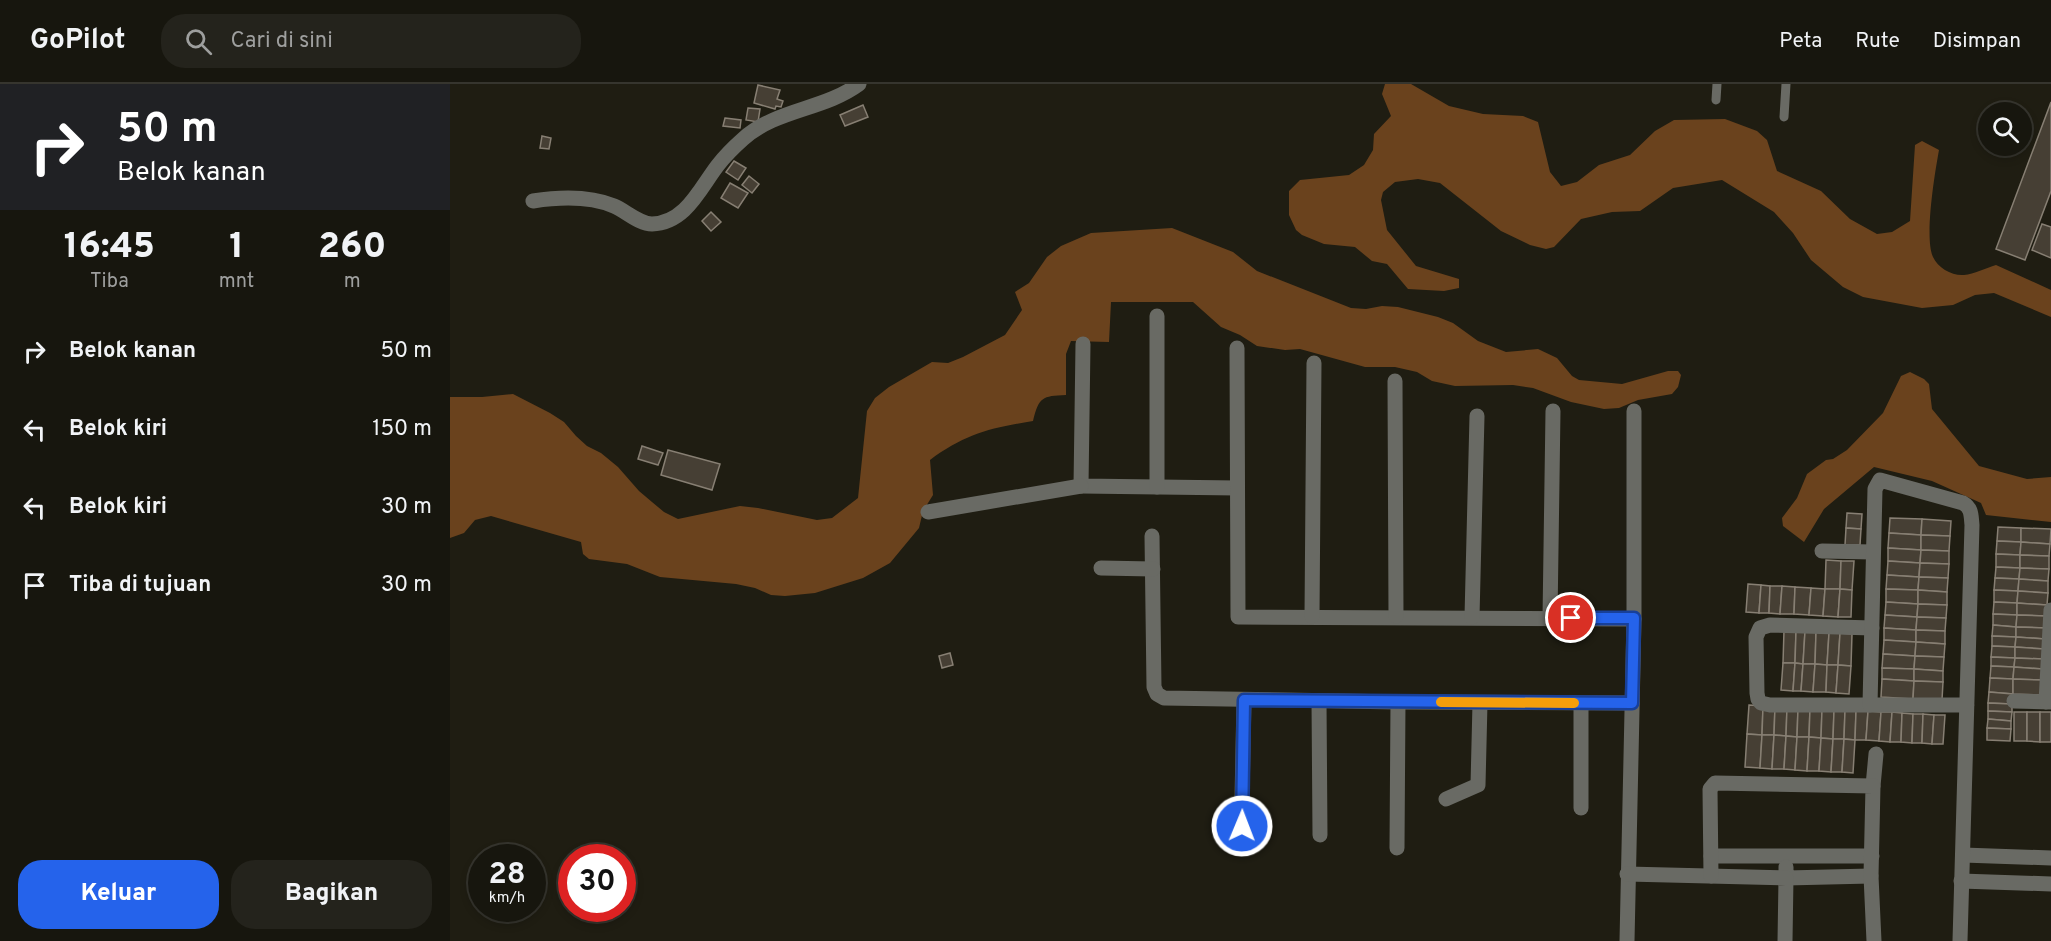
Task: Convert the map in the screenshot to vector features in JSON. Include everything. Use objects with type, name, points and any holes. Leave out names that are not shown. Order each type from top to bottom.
[{"type":"street","points":[[533,201],[550,198],[590,200],[615,207],[646,223],[653,224],[670,219],[688,208],[717,166],[745,137],[767,122],[820,103],[859,84]]},
{"type":"street","points":[[1157,487],[1158,316]]},
{"type":"street","points":[[1081,486],[1083,344]]},
{"type":"street","points":[[1237,348],[1238,617],[1634,618]]},
{"type":"street","points":[[1312,616],[1314,363]]},
{"type":"street","points":[[1395,381],[1396,616]]},
{"type":"street","points":[[1550,618],[1553,411]]},
{"type":"street","points":[[1627,941],[1634,618],[1634,411]]},
{"type":"street","points":[[1472,617],[1477,416]]},
{"type":"street","points":[[1870,705],[1875,489],[1880,480],[1968,505],[1970,510],[1972,525],[1960,941]]},
{"type":"street","points":[[928,512],[1081,486],[1237,488]]},
{"type":"street","points":[[1152,536],[1154,687],[1157,694],[1164,698],[1632,703]]},
{"type":"street","points":[[1822,550],[1873,552]]},
{"type":"street","points":[[1101,568],[1153,569]]},
{"type":"street","points":[[2014,701],[2048,702],[2051,610]]},
{"type":"street","points":[[1872,628],[1770,625],[1760,628],[1756,637],[1758,699],[1761,703],[1770,705],[1967,705]]},
{"type":"street","points":[[1241,847],[1244,700]]},
{"type":"street","points":[[1319,701],[1320,835]]},
{"type":"street","points":[[1397,848],[1398,702]]},
{"type":"street","points":[[1446,800],[1479,785],[1480,703]]},
{"type":"street","points":[[1581,703],[1581,808]]},
{"type":"street","points":[[1874,941],[1871,876],[1876,754]]},
{"type":"street","points":[[1711,876],[1710,789],[1715,783],[1873,786]]},
{"type":"street","points":[[1963,855],[2051,858]]},
{"type":"street","points":[[1711,856],[1872,856]]},
{"type":"street","points":[[1785,941],[1786,857]]},
{"type":"street","points":[[1627,874],[1785,878],[1871,876]]},
{"type":"street","points":[[1961,881],[2051,884]]},
{"type":"lane","points":[[1716,100],[1717,84]]},
{"type":"lane","points":[[1784,117],[1786,84]]},
{"type":"shaded area","points":[[1385,84],[1411,84],[1449,106],[1483,114],[1523,116],[1538,122],[1550,172],[1561,186],[1577,182],[1599,165],[1630,155],[1655,131],[1674,120],[1725,119],[1757,131],[1767,140],[1777,171],[1821,191],[1850,219],[1877,234],[1892,232],[1910,221],[1915,145],[1922,141],[1939,150],[1930,221],[1931,248],[1935,261],[1946,270],[1959,275],[1996,265],[2051,290],[2051,317],[1994,293],[1975,295],[1953,305],[1922,308],[1863,297],[1843,287],[1811,260],[1793,233],[1774,212],[1722,180],[1673,188],[1640,211],[1612,212],[1581,219],[1554,247],[1546,249],[1530,245],[1501,231],[1440,183],[1418,179],[1395,182],[1383,192],[1381,200],[1387,230],[1416,266],[1459,279],[1459,288],[1444,291],[1408,289],[1387,264],[1372,261],[1355,247],[1324,244],[1302,235],[1296,230],[1289,215],[1289,191],[1300,180],[1349,175],[1364,165],[1373,150],[1374,134],[1391,116],[1382,94]]},
{"type":"shaded area","points":[[1172,228],[1233,252],[1257,271],[1351,308],[1398,307],[1453,323],[1478,341],[1506,352],[1538,349],[1557,358],[1572,376],[1579,380],[1622,384],[1668,371],[1678,371],[1681,375],[1678,387],[1672,394],[1638,400],[1619,408],[1604,409],[1571,402],[1533,388],[1513,385],[1455,386],[1432,381],[1417,372],[1395,367],[1365,367],[1300,349],[1285,350],[1257,346],[1221,327],[1193,302],[1111,302],[1109,342],[1071,341],[1066,354],[1066,395],[1043,399],[1037,407],[1033,421],[978,433],[930,460],[933,495],[923,511],[919,528],[890,563],[863,578],[815,593],[785,596],[771,595],[755,588],[736,584],[660,577],[627,564],[589,559],[583,554],[581,542],[491,516],[475,520],[464,533],[450,538],[450,397],[513,394],[550,413],[564,422],[587,446],[601,453],[618,467],[639,491],[664,512],[678,519],[740,506],[817,520],[832,518],[858,498],[867,411],[875,398],[889,387],[932,362],[948,363],[1005,335],[1022,310],[1015,292],[1029,283],[1047,257],[1061,246],[1091,233]]},
{"type":"shaded area","points":[[1910,372],[1929,384],[1932,409],[1979,466],[2027,479],[2051,477],[2051,522],[1986,515],[1981,503],[1932,481],[1874,467],[1824,509],[1804,542],[1783,526],[1782,518],[1797,498],[1807,474],[1826,460],[1833,459],[1847,450],[1883,413],[1901,376]]},
{"type":"building","points":[[758,85],[780,90],[777,99],[783,101],[781,107],[776,106],[775,109],[754,103]]},
{"type":"building","points":[[2051,102],[2051,191],[2025,260],[1996,249]]},
{"type":"building","points":[[863,105],[868,117],[845,126],[840,115]]},
{"type":"building","points":[[748,108],[760,109],[758,122],[746,120]]},
{"type":"building","points":[[725,118],[741,120],[740,128],[723,126]]},
{"type":"building","points":[[542,136],[551,138],[549,149],[540,148]]},
{"type":"building","points":[[734,161],[746,168],[738,180],[726,172]]},
{"type":"building","points":[[749,176],[759,184],[752,193],[742,185]]},
{"type":"building","points":[[730,183],[748,193],[738,208],[721,198]]},
{"type":"building","points":[[711,212],[721,222],[711,231],[702,221]]},
{"type":"building","points":[[2042,224],[2051,227],[2051,258],[2032,250]]},
{"type":"building","points":[[642,446],[663,453],[658,465],[638,459]]},
{"type":"building","points":[[668,450],[720,464],[712,490],[661,475]]},
{"type":"building","points":[[1847,513],[1862,514],[1861,529],[1846,528]]},
{"type":"building","points":[[1890,518],[1922,519],[1921,535],[1889,533]]},
{"type":"building","points":[[1922,519],[1951,521],[1950,536],[1921,535]]},
{"type":"building","points":[[1998,527],[2021,528],[2021,542],[1997,541]]},
{"type":"building","points":[[1846,528],[1861,529],[1860,545],[1845,545]]},
{"type":"building","points":[[2021,528],[2051,529],[2050,544],[2021,542]]},
{"type":"building","points":[[1889,533],[1921,535],[1921,550],[1888,548]]},
{"type":"building","points":[[1921,535],[1950,536],[1949,551],[1921,550]]},
{"type":"building","points":[[1997,541],[2021,542],[2020,555],[1996,554]]},
{"type":"building","points":[[2021,542],[2050,544],[2049,556],[2020,555]]},
{"type":"building","points":[[1888,548],[1921,550],[1920,563],[1888,561]]},
{"type":"building","points":[[1921,550],[1949,551],[1949,564],[1920,563]]},
{"type":"building","points":[[1996,554],[2020,555],[2020,568],[1996,567]]},
{"type":"building","points":[[2020,555],[2049,556],[2049,569],[2020,568]]},
{"type":"building","points":[[1826,560],[1841,561],[1840,589],[1825,589]]},
{"type":"building","points":[[1841,561],[1854,561],[1852,590],[1840,589]]},
{"type":"building","points":[[1888,561],[1920,563],[1919,577],[1887,575]]},
{"type":"building","points":[[1920,563],[1949,564],[1948,578],[1919,577]]},
{"type":"building","points":[[1996,567],[2020,568],[2019,579],[1995,578]]},
{"type":"building","points":[[2020,568],[2049,569],[2048,581],[2019,579]]},
{"type":"building","points":[[1887,575],[1919,577],[1918,590],[1886,589]]},
{"type":"building","points":[[1919,577],[1948,578],[1947,592],[1918,590]]},
{"type":"building","points":[[1995,578],[2019,579],[2018,591],[1994,590]]},
{"type":"building","points":[[2019,579],[2048,581],[2048,593],[2018,591]]},
{"type":"building","points":[[1748,584],[1761,585],[1759,613],[1746,612]]},
{"type":"building","points":[[1761,585],[1770,586],[1769,613],[1759,613]]},
{"type":"building","points":[[1770,586],[1782,586],[1780,614],[1769,613]]},
{"type":"building","points":[[1782,586],[1795,587],[1794,614],[1780,614]]},
{"type":"building","points":[[1795,587],[1811,588],[1809,615],[1794,614]]},
{"type":"building","points":[[1811,588],[1825,589],[1823,616],[1809,615]]},
{"type":"building","points":[[1825,589],[1840,589],[1838,617],[1823,616]]},
{"type":"building","points":[[1840,589],[1852,590],[1851,617],[1838,617]]},
{"type":"building","points":[[1886,589],[1918,590],[1918,604],[1886,602]]},
{"type":"building","points":[[1918,590],[1947,592],[1947,605],[1918,604]]},
{"type":"building","points":[[1994,590],[2018,591],[2017,603],[1994,602]]},
{"type":"building","points":[[2018,591],[2048,593],[2047,605],[2017,603]]},
{"type":"building","points":[[1886,602],[1918,604],[1917,617],[1885,615]]},
{"type":"building","points":[[1994,602],[2017,603],[2017,615],[1993,614]]},
{"type":"building","points":[[2017,603],[2047,605],[2046,616],[2017,615]]},
{"type":"building","points":[[1918,604],[1947,605],[1946,618],[1917,617]]},
{"type":"building","points":[[1993,614],[2017,615],[2016,627],[1993,625]]},
{"type":"building","points":[[1885,615],[1917,617],[1916,630],[1884,628]]},
{"type":"building","points":[[2017,615],[2046,616],[2046,628],[2016,627]]},
{"type":"building","points":[[1917,617],[1946,618],[1945,631],[1916,630]]},
{"type":"building","points":[[1993,625],[2016,627],[2016,637],[1992,636]]},
{"type":"building","points":[[2016,627],[2046,628],[2045,639],[2016,637]]},
{"type":"building","points":[[1884,628],[1916,630],[1916,642],[1884,640]]},
{"type":"building","points":[[1784,630],[1796,631],[1795,663],[1783,663]]},
{"type":"building","points":[[1916,630],[1945,631],[1945,644],[1916,642]]},
{"type":"building","points":[[1796,631],[1805,631],[1803,664],[1795,663]]},
{"type":"building","points":[[1805,631],[1816,632],[1815,664],[1803,664]]},
{"type":"building","points":[[1816,632],[1829,633],[1827,665],[1815,664]]},
{"type":"building","points":[[1829,633],[1840,633],[1838,665],[1827,665]]},
{"type":"building","points":[[1840,633],[1852,634],[1851,666],[1838,665]]},
{"type":"building","points":[[1992,636],[2016,637],[2015,647],[1992,646]]},
{"type":"building","points":[[2016,637],[2045,639],[2045,649],[2015,647]]},
{"type":"building","points":[[1884,640],[1916,642],[1915,656],[1883,654]]},
{"type":"building","points":[[1916,642],[1945,644],[1944,657],[1915,656]]},
{"type":"building","points":[[1992,646],[2015,647],[2015,658],[1991,657]]},
{"type":"building","points":[[2015,647],[2045,649],[2044,659],[2015,658]]},
{"type":"building","points":[[950,653],[953,665],[942,668],[939,656]]},
{"type":"building","points":[[1883,654],[1915,656],[1914,669],[1882,668]]},
{"type":"building","points":[[1915,656],[1944,657],[1943,671],[1914,669]]},
{"type":"building","points":[[1991,657],[2015,658],[2014,667],[1991,666]]},
{"type":"building","points":[[2015,658],[2044,659],[2043,669],[2014,667]]},
{"type":"building","points":[[1783,663],[1795,663],[1793,691],[1781,690]]},
{"type":"building","points":[[1795,663],[1803,664],[1801,691],[1793,691]]},
{"type":"building","points":[[1803,664],[1815,664],[1813,692],[1801,691]]},
{"type":"building","points":[[1815,664],[1827,665],[1826,692],[1813,692]]},
{"type":"building","points":[[1827,665],[1838,665],[1836,693],[1826,692]]},
{"type":"building","points":[[1838,665],[1851,666],[1849,694],[1836,693]]},
{"type":"building","points":[[1991,666],[2014,667],[2013,679],[1990,678]]},
{"type":"building","points":[[2014,667],[2043,669],[2043,680],[2013,679]]},
{"type":"building","points":[[1882,668],[1914,669],[1914,681],[1882,679]]},
{"type":"building","points":[[1914,669],[1943,671],[1943,682],[1914,681]]},
{"type":"building","points":[[1990,678],[2013,679],[2013,694],[1989,692]]},
{"type":"building","points":[[1882,679],[1914,681],[1913,699],[1881,697]]},
{"type":"building","points":[[2013,679],[2043,680],[2042,695],[2013,694]]},
{"type":"building","points":[[1914,681],[1943,682],[1942,700],[1913,699]]},
{"type":"building","points":[[1989,692],[2013,694],[2012,704],[1988,703]]},
{"type":"building","points":[[1988,703],[2012,704],[2012,712],[1988,711]]},
{"type":"building","points":[[1749,705],[1763,706],[1762,735],[1747,734]]},
{"type":"building","points":[[1763,706],[1775,706],[1774,735],[1762,735]]},
{"type":"building","points":[[1775,706],[1787,707],[1786,736],[1774,735]]},
{"type":"building","points":[[1787,707],[1798,708],[1797,737],[1786,736]]},
{"type":"building","points":[[1798,708],[1810,708],[1809,737],[1797,737]]},
{"type":"building","points":[[1810,708],[1822,709],[1821,738],[1809,737]]},
{"type":"building","points":[[1822,709],[1834,710],[1833,739],[1821,738]]},
{"type":"building","points":[[1834,710],[1845,710],[1844,739],[1833,739]]},
{"type":"building","points":[[1845,710],[1856,711],[1855,740],[1844,739]]},
{"type":"building","points":[[1856,711],[1868,711],[1866,740],[1855,740]]},
{"type":"building","points":[[1868,711],[1881,712],[1879,741],[1866,740]]},
{"type":"building","points":[[1988,711],[2012,712],[2011,721],[1988,719]]},
{"type":"building","points":[[1881,712],[1892,712],[1890,742],[1879,741]]},
{"type":"building","points":[[1892,712],[1902,713],[1901,742],[1890,742]]},
{"type":"building","points":[[2014,712],[2027,712],[2027,741],[2014,741]]},
{"type":"building","points":[[2027,712],[2040,712],[2040,742],[2027,741]]},
{"type":"building","points":[[2040,712],[2051,712],[2051,742],[2040,742]]},
{"type":"building","points":[[1902,713],[1913,714],[1912,743],[1901,742]]},
{"type":"building","points":[[1913,714],[1923,714],[1922,743],[1912,743]]},
{"type":"building","points":[[1923,714],[1934,715],[1932,744],[1922,743]]},
{"type":"building","points":[[1934,715],[1945,715],[1943,744],[1932,744]]},
{"type":"building","points":[[1988,719],[2011,721],[2011,729],[1987,728]]},
{"type":"building","points":[[1987,728],[2011,729],[2010,741],[1987,740]]},
{"type":"building","points":[[1747,734],[1762,735],[1760,768],[1745,767]]},
{"type":"building","points":[[1762,735],[1774,735],[1772,769],[1760,768]]},
{"type":"building","points":[[1774,735],[1786,736],[1784,769],[1772,769]]},
{"type":"building","points":[[1786,736],[1797,737],[1795,770],[1784,769]]},
{"type":"building","points":[[1797,737],[1809,737],[1807,771],[1795,770]]},
{"type":"building","points":[[1809,737],[1821,738],[1819,771],[1807,771]]},
{"type":"building","points":[[1821,738],[1833,739],[1831,772],[1819,771]]},
{"type":"building","points":[[1833,739],[1844,739],[1842,772],[1831,772]]},
{"type":"building","points":[[1844,739],[1855,740],[1853,773],[1842,772]]},
{"type":"slow traffic","points":[[1441,702],[1574,703]]},
{"type":"route","points":[[1242,826],[1244,700],[1632,703],[1634,618],[1571,618]]}]
